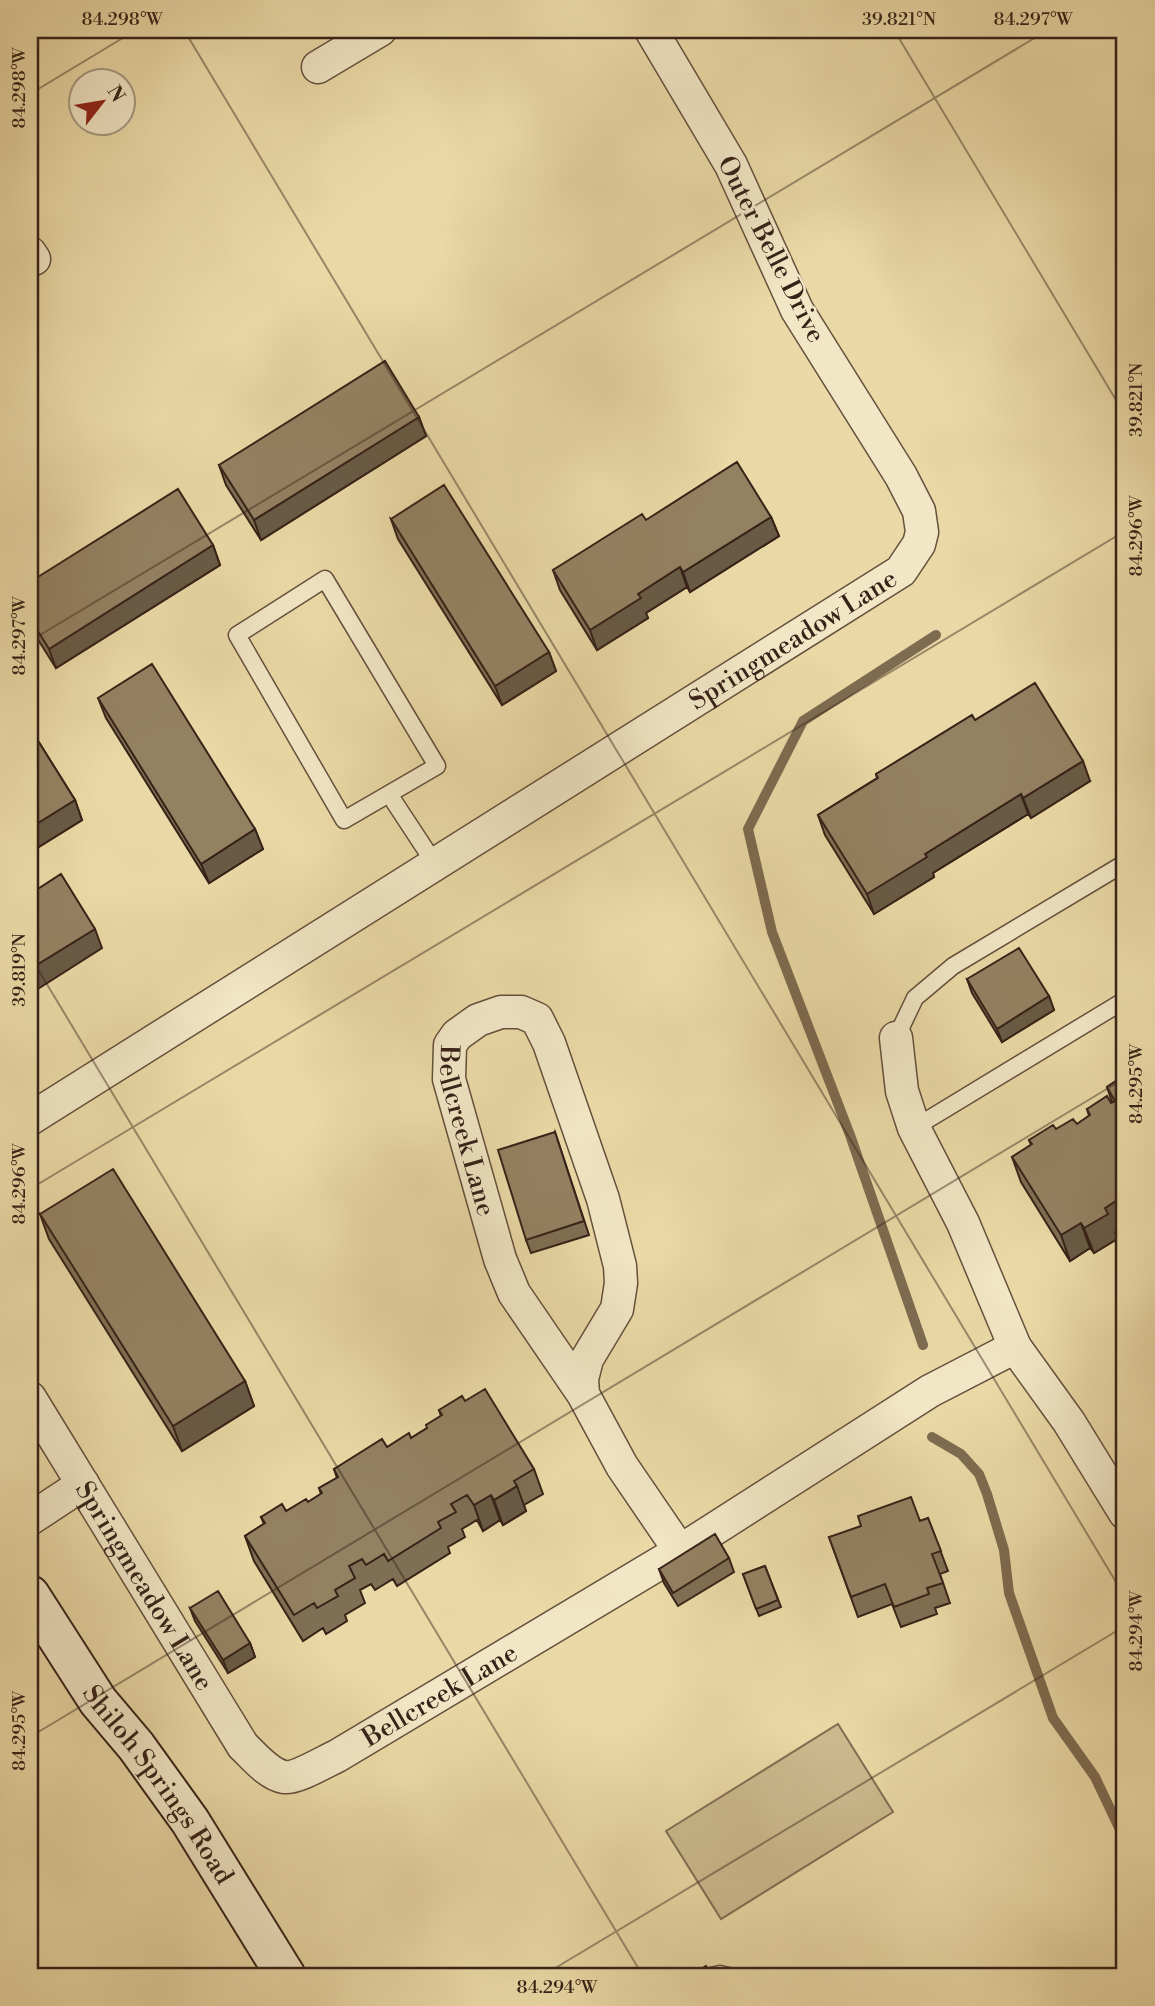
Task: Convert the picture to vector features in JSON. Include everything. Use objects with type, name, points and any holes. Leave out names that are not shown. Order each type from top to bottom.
[{"type":"street","points":[[318,68],[380,30]]},
{"type":"street","name":"Outer Belle Drive","points":[[651,30],[731,164],[797,310],[901,476],[919,510],[922,532],[919,544]]},
{"type":"street","name":"Springmeadow Lane","points":[[435,864],[901,571],[919,544]]},
{"type":"street","points":[[30,1119],[435,864]]},
{"type":"street","name":"Bellcreek Lane","points":[[583,1394],[582,1379],[587,1359],[617,1309],[621,1283],[620,1266],[603,1199],[549,1043],[537,1019],[521,1012],[500,1012],[478,1020],[457,1035],[450,1045],[449,1079],[500,1259],[514,1293],[583,1394],[622,1466],[680,1551]]},
{"type":"street","points":[[895,1038],[902,1091],[914,1128],[963,1223],[1015,1347],[1069,1422],[1125,1513]]},
{"type":"street","name":"Bellcreek Lane","points":[[266,1768],[286,1777],[337,1756],[680,1551],[930,1391],[1015,1347]]},
{"type":"street","name":"Springmeadow Lane","points":[[30,1398],[243,1746],[266,1768]]},
{"type":"street","points":[[30,1519],[83,1484]]},
{"type":"street","name":"Shiloh Springs Road","points":[[30,1595],[98,1700],[136,1746],[190,1821],[286,1976]]},
{"type":"lane","points":[[325,579],[437,766],[389,793],[344,820],[237,635],[325,579]]},
{"type":"lane","points":[[389,793],[435,864]]},
{"type":"lane","points":[[895,1038],[915,998],[953,966],[1125,863]]},
{"type":"lane","points":[[914,1128],[1125,1000]]},
{"type":"lane","points":[[711,1976],[728,1976]]},
{"type":"shaded area","points":[[838,1724],[893,1812],[721,1919],[666,1831]]},
{"type":"building","points":[[385,361],[419,417],[254,520],[219,465]]},
{"type":"building","points":[[737,462],[771,517],[683,572],[680,567],[638,594],[641,598],[590,630],[553,570],[642,514],[646,520]]},
{"type":"building","points":[[444,485],[549,652],[495,686],[391,519]]},
{"type":"building","points":[[178,489],[213,545],[49,649],[30,618],[30,582]]},
{"type":"building","points":[[152,664],[255,829],[201,864],[98,698]]},
{"type":"building","points":[[1035,683],[1083,761],[1023,798],[1021,794],[867,894],[818,815],[878,778],[876,774],[972,715],[975,720]]},
{"type":"building","points":[[30,728],[75,800],[30,828]]},
{"type":"building","points":[[61,874],[95,929],[30,969],[30,894]]},
{"type":"building","points":[[1019,948],[1049,996],[997,1029],[967,979]]},
{"type":"building","points":[[1125,1075],[1125,1195],[1105,1208],[1108,1214],[1084,1228],[1081,1223],[1061,1235],[1012,1157],[1032,1144],[1029,1140],[1053,1125],[1056,1129],[1073,1119],[1077,1124],[1090,1115],[1087,1109],[1107,1096],[1111,1103],[1115,1101],[1107,1087]]},
{"type":"building","points":[[555,1132],[584,1221],[526,1240],[498,1150]]},
{"type":"building","points":[[113,1169],[245,1381],[173,1426],[40,1214]]},
{"type":"building","points":[[485,1389],[534,1469],[514,1481],[517,1486],[494,1500],[491,1495],[474,1505],[467,1495],[451,1504],[456,1512],[438,1522],[441,1528],[388,1561],[384,1554],[366,1565],[362,1559],[349,1566],[355,1578],[335,1590],[338,1596],[317,1608],[314,1603],[294,1615],[245,1536],[265,1523],[261,1517],[282,1504],[286,1511],[306,1499],[308,1502],[322,1493],[319,1488],[338,1477],[334,1469],[382,1439],[387,1447],[409,1433],[411,1438],[442,1415],[439,1410],[462,1396],[465,1401]]},
{"type":"building","points":[[911,1497],[920,1521],[928,1518],[941,1551],[932,1554],[943,1583],[927,1588],[929,1594],[894,1607],[885,1584],[851,1597],[829,1537],[861,1526],[858,1516]]},
{"type":"building","points":[[715,1534],[729,1558],[673,1593],[659,1569]]},
{"type":"building","points":[[765,1566],[778,1600],[756,1609],[743,1574]]},
{"type":"building","points":[[218,1591],[250,1643],[223,1660],[190,1608]]},
{"type":"building","points":[[706,1966],[712,1976],[690,1976]]},
{"type":"waterway","points":[[923,1345],[850,1135],[772,932],[748,829],[803,721],[936,635]]},
{"type":"waterway","points":[[932,1437],[961,1454],[979,1474],[1004,1550],[1009,1593],[1053,1718],[1095,1777],[1125,1840]]}]
